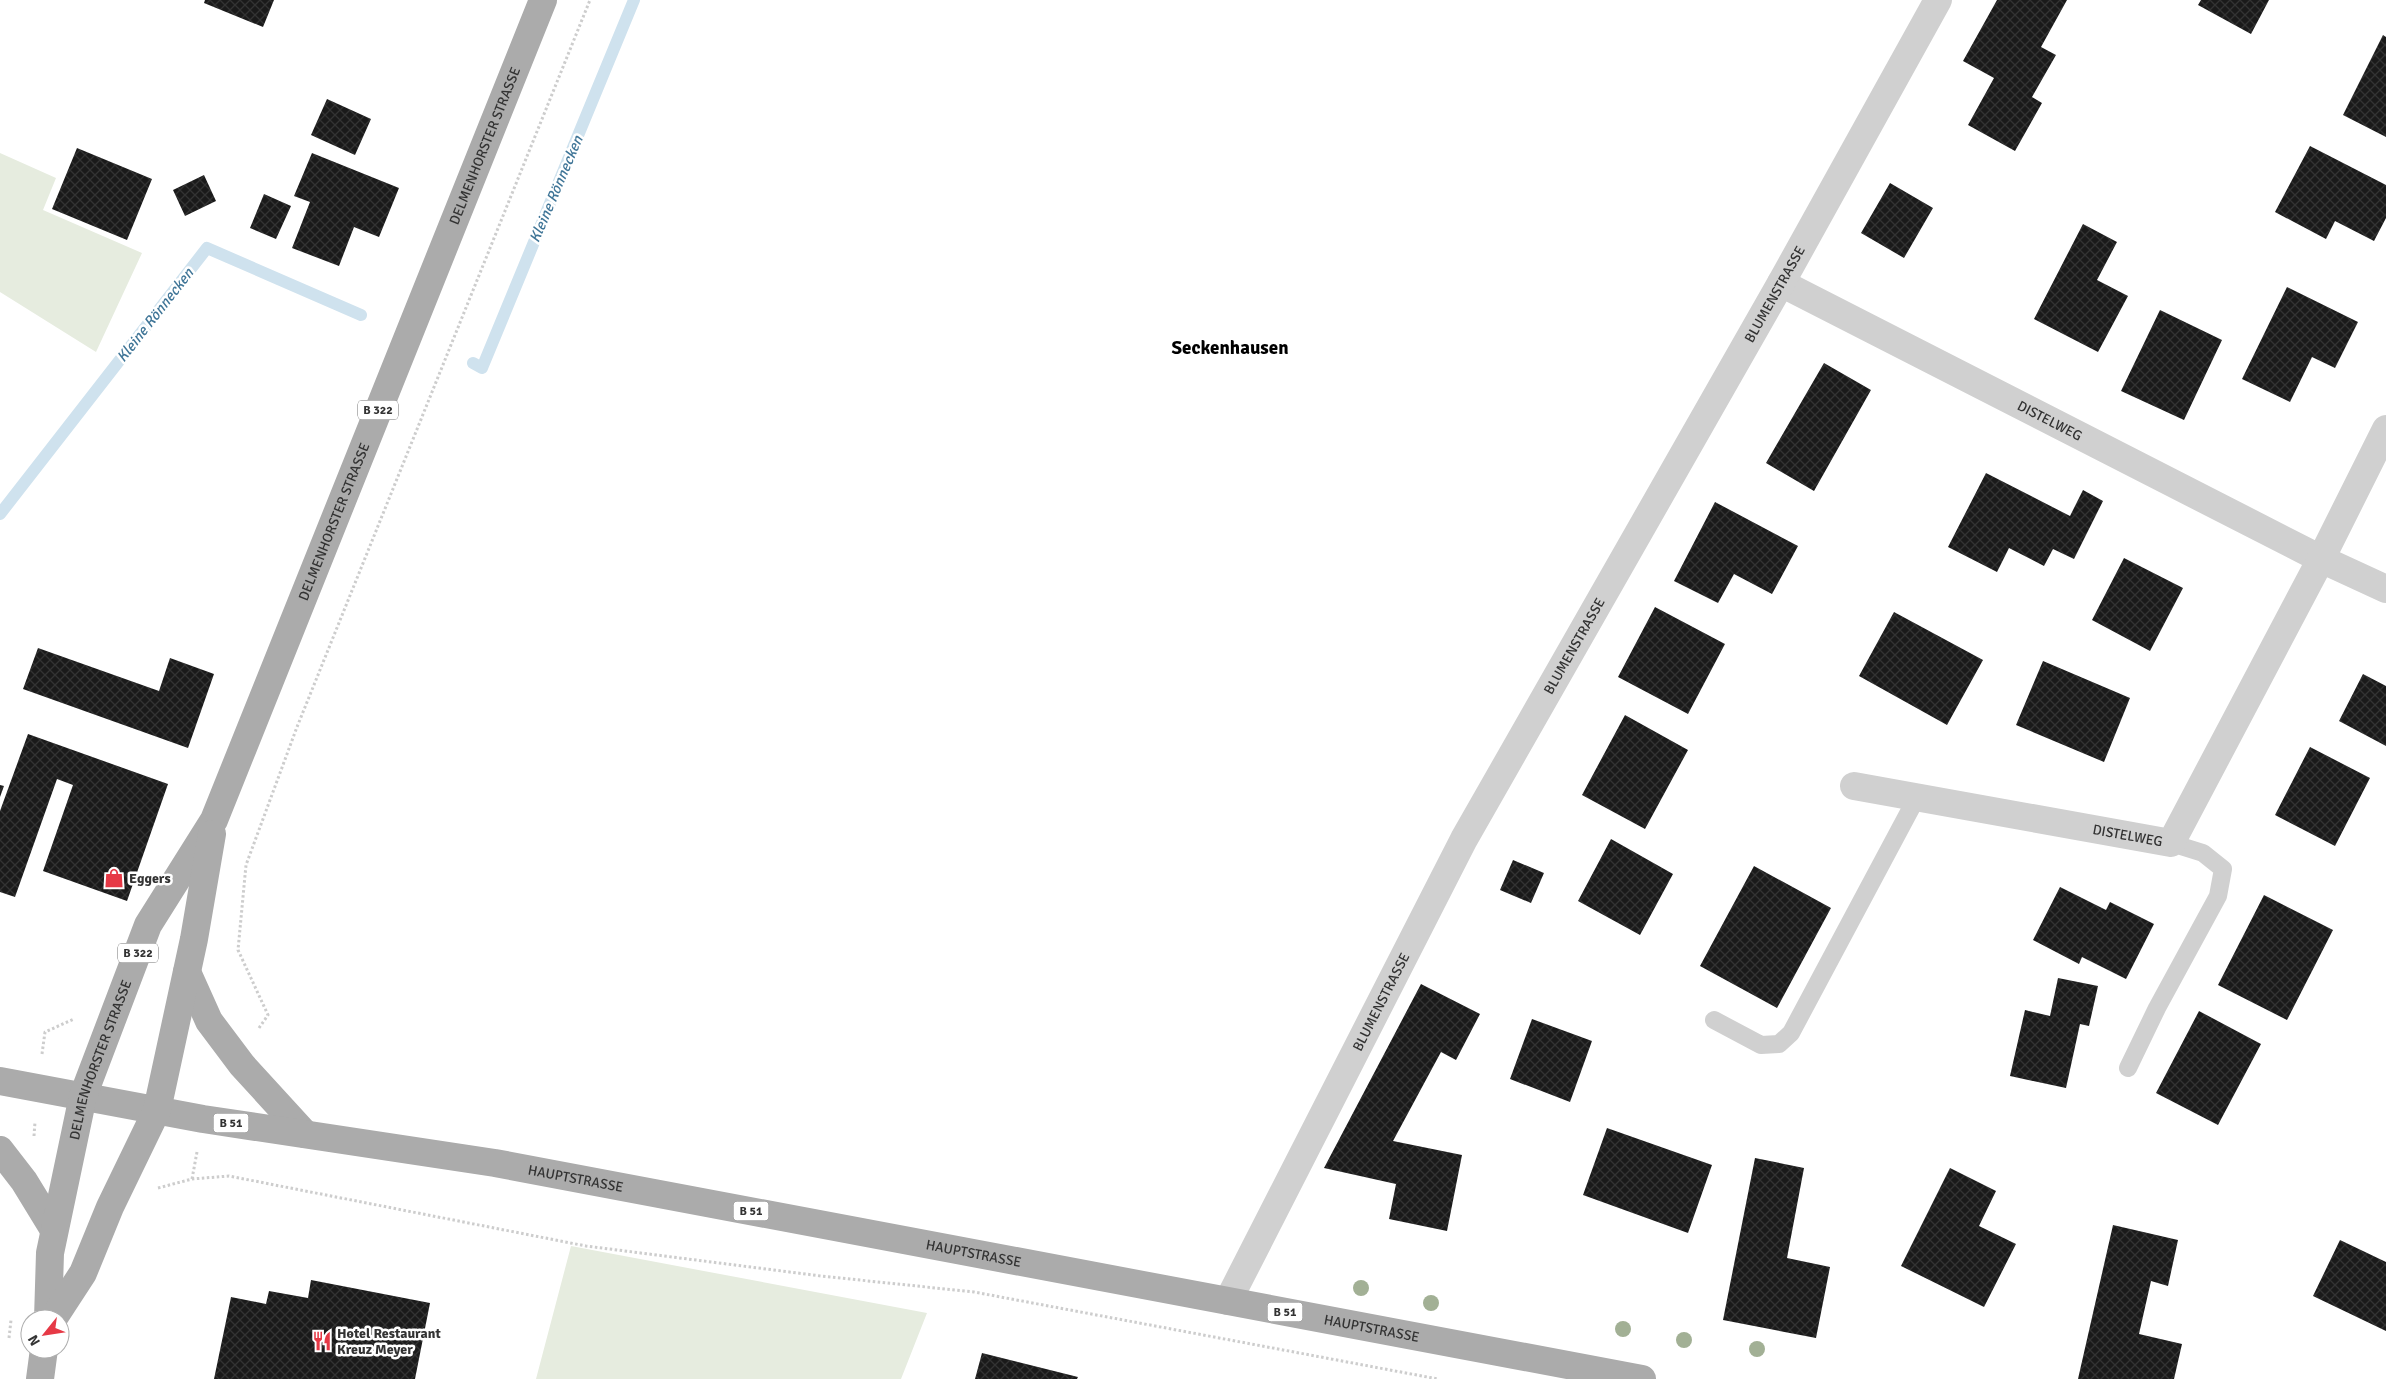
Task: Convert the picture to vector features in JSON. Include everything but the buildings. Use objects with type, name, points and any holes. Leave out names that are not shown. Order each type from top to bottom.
[{"type":"main road","name":"DELMENHORSTER STRASSE","points":[[48,1309],[50,1252],[83,1096],[148,925],[214,820],[543,0]]},
{"type":"main road","name":"DELMENHORSTER STRASSE","points":[[60,1309],[83,1273],[124,1177],[157,1110],[187,972],[214,820]]},
{"type":"main road","points":[[187,972],[209,1021],[232,1051],[305,1134]]},
{"type":"main road","name":"B 51","points":[[0,1082],[203,1119],[305,1134]]},
{"type":"main road","name":"HAUPTSTRASSE","points":[[305,1134],[496,1162],[1642,1379]]},
{"type":"main road","points":[[3,1155],[54,1230]]},
{"type":"main road","points":[[40,1379],[43,1359]]},
{"type":"street","name":"BLUMENSTRASSE","points":[[1228,1301],[1464,839],[1780,283],[1938,0]]},
{"type":"street","name":"DISTELWEG","points":[[1780,283],[2321,559],[2386,589]]},
{"type":"street","name":"DISTELWEG","points":[[1854,786],[2172,843],[2321,559],[2386,429]]},
{"type":"lane","points":[[1714,1020],[1761,1045],[1779,1044],[1791,1033],[1917,798]]},
{"type":"lane","points":[[2128,1068],[2157,1008],[2218,896],[2223,869],[2203,854],[2172,843]]},
{"type":"path","points":[[232,1051],[256,1032],[268,1015],[238,950],[246,865],[301,718],[590,0]]},
{"type":"path","points":[[34,1137],[36,1088],[45,1032],[73,1021],[78,1013]]},
{"type":"path","points":[[192,1179],[203,1119]]},
{"type":"path","points":[[3,1155],[34,1137]]},
{"type":"path","points":[[34,1137],[70,1156]]},
{"type":"path","points":[[124,1177],[157,1188],[192,1179],[229,1176],[586,1246],[821,1276],[974,1292],[1438,1379]]},
{"type":"path","points":[[9,1341],[12,1312]]},
{"type":"shaded area","points":[[0,153],[56,178],[43,210],[142,253],[96,352],[0,292]]},
{"type":"shaded area","points":[[571,1246],[927,1313],[901,1379],[536,1379]]},
{"type":"waterway","name":"Kleine Rönnecken","points":[[473,363],[482,368],[634,0]]},
{"type":"waterway","name":"Kleine Rönnecken","points":[[0,514],[207,248],[361,315]]},
{"type":"place","name":"Eggers","points":[[114,878]]},
{"type":"place","name":"Hotel Restaurant Kreuz Meyer","points":[[322,1341]]},
{"type":"district","name":"Seckenhausen","points":[[1230,347]]}]
